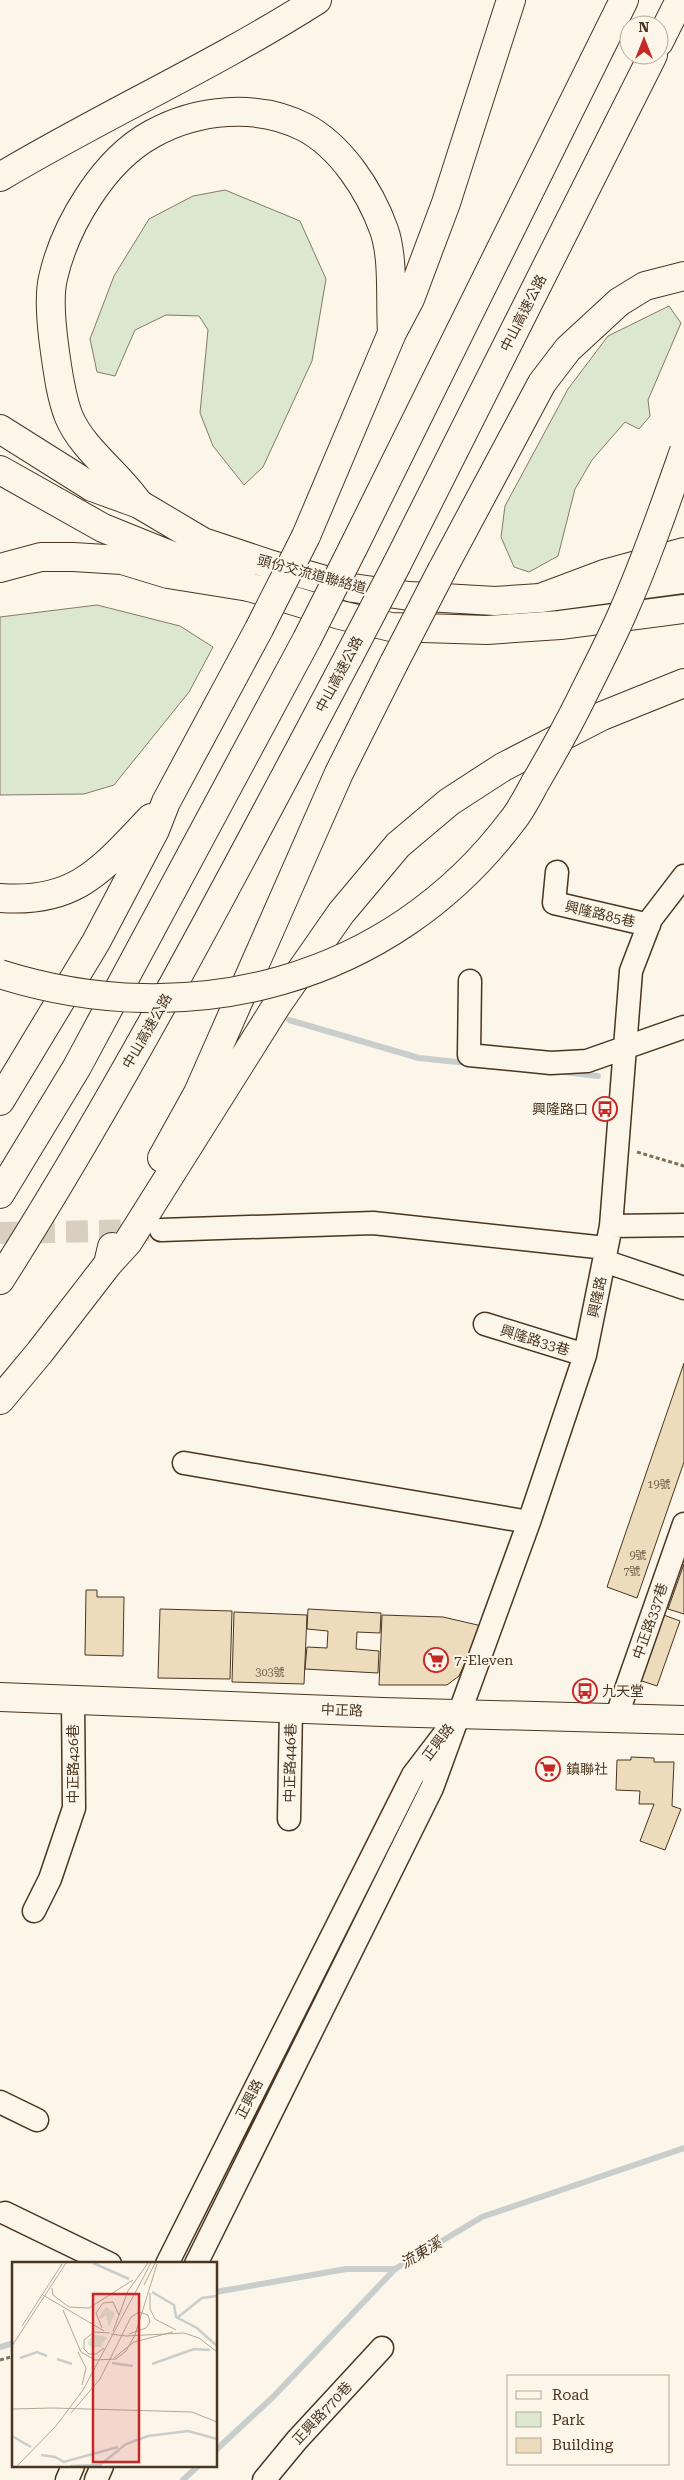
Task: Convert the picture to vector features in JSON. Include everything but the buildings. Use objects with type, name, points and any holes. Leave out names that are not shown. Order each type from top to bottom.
[{"type":"main road","points":[[0,177],[109,115],[264,34],[317,0]]},
{"type":"main road","points":[[0,1101],[96,942],[155,830],[166,802],[260,629],[306,536],[392,333],[410,299],[446,203],[511,0]]},
{"type":"main road","points":[[0,1194],[77,1067],[307,639],[624,0]]},
{"type":"main road","points":[[669,22],[680,0]]},
{"type":"main road","name":"中山高速公路","points":[[0,1280],[99,1116],[190,956],[397,564],[647,65]]},
{"type":"main road","points":[[139,504],[127,486],[93,452],[69,418],[59,379],[52,329],[53,279],[69,232],[88,196],[115,163],[151,134],[187,119],[228,111],[271,116],[304,127],[338,152],[370,197],[385,232],[392,333]]},
{"type":"main road","points":[[108,1264],[114,1238],[198,1093],[335,782],[442,570],[542,383],[568,349],[619,302],[645,286],[684,276]]},
{"type":"main road","name":"頭份交流道聯絡道","points":[[0,429],[92,487],[139,504],[203,542],[272,565],[353,588],[410,596],[495,601],[540,598],[684,579]]},
{"type":"main road","points":[[0,974],[38,986],[138,1000],[199,998],[248,990],[289,979],[342,960],[422,912],[487,853],[514,819],[558,745],[622,614],[657,528],[684,451]]},
{"type":"main road","name":"頭份交流道聯絡道","points":[[0,470],[103,528],[249,587],[340,615],[391,626],[424,629],[487,630],[560,625],[684,609]]},
{"type":"main road","points":[[540,598],[604,574],[684,552]]},
{"type":"main road","points":[[0,568],[40,557],[112,559],[168,574],[249,587]]},
{"type":"main road","points":[[0,1400],[133,1234],[282,997],[342,913],[398,845],[449,802],[504,767],[602,716],[684,683]]},
{"type":"main road","points":[[0,898],[52,896],[86,881],[114,858],[166,802]]},
{"type":"main road","name":"中正路","points":[[0,1697],[684,1720]]},
{"type":"street","name":"興隆路85巷","points":[[557,872],[554,903],[649,925]]},
{"type":"street","name":"興隆路","points":[[461,1713],[530,1522],[585,1355],[607,1245],[631,971],[649,925],[684,876]]},
{"type":"street","points":[[470,981],[470,1055],[560,1062],[587,1061],[684,1027]]},
{"type":"street","points":[[161,1230],[373,1223],[607,1245],[684,1225]]},
{"type":"street","points":[[607,1245],[684,1288]]},
{"type":"street","name":"興隆路33巷","points":[[485,1324],[585,1355]]},
{"type":"street","points":[[184,1463],[530,1522]]},
{"type":"street","name":"中正路337巷","points":[[616,1718],[684,1524]]},
{"type":"street","name":"中正路426巷","points":[[34,1911],[50,1879],[74,1808],[73,1699]]},
{"type":"street","name":"中正路446巷","points":[[290,1818],[291,1708]]},
{"type":"street","name":"正興路","points":[[168,2262],[412,1775],[461,1713]]},
{"type":"street","name":"正興路","points":[[197,2262],[432,1788],[461,1713]]},
{"type":"street","points":[[0,2102],[36,2120]]},
{"type":"street","points":[[5,2213],[106,2262]]},
{"type":"street","name":"正興路770巷","points":[[264,2480],[297,2440],[382,2348]]},
{"type":"street","points":[[67,2480],[73,2468]]},
{"type":"street","points":[[96,2480],[101,2468]]},
{"type":"path","points":[[617,1147],[684,1166]]},
{"type":"green space","points":[[225,190],[300,221],[326,279],[312,361],[263,467],[244,485],[213,446],[200,413],[208,330],[199,316],[166,315],[135,330],[115,376],[97,372],[90,339],[114,276],[149,219],[193,196]]},
{"type":"green space","points":[[669,306],[681,323],[648,400],[650,416],[639,429],[625,422],[592,460],[575,489],[558,556],[529,572],[514,567],[501,537],[505,506],[568,389],[608,336]]},
{"type":"green space","points":[[97,605],[180,626],[213,647],[189,692],[114,785],[84,794],[0,795],[0,617]]},
{"type":"waterway","points":[[289,1020],[419,1058],[467,1063]]},
{"type":"waterway","points":[[564,1072],[598,1076]]},
{"type":"waterway","name":"流東溪","points":[[218,2448],[274,2396],[395,2269],[482,2217],[684,2148]]},
{"type":"waterway","points":[[218,2292],[346,2269],[395,2269]]},
{"type":"waterway","points":[[0,2347],[12,2344]]},
{"type":"waterway","name":"流東溪","points":[[183,2480],[196,2468]]},
{"type":"tunnel","points":[[0,1233],[149,1230]]},
{"type":"place","name":"興隆路口","points":[[605,1109]]},
{"type":"place","name":"7-Eleven","points":[[436,1660]]},
{"type":"place","name":"九天堂","points":[[585,1691]]},
{"type":"place","name":"鎮聯社","points":[[548,1769]]}]
